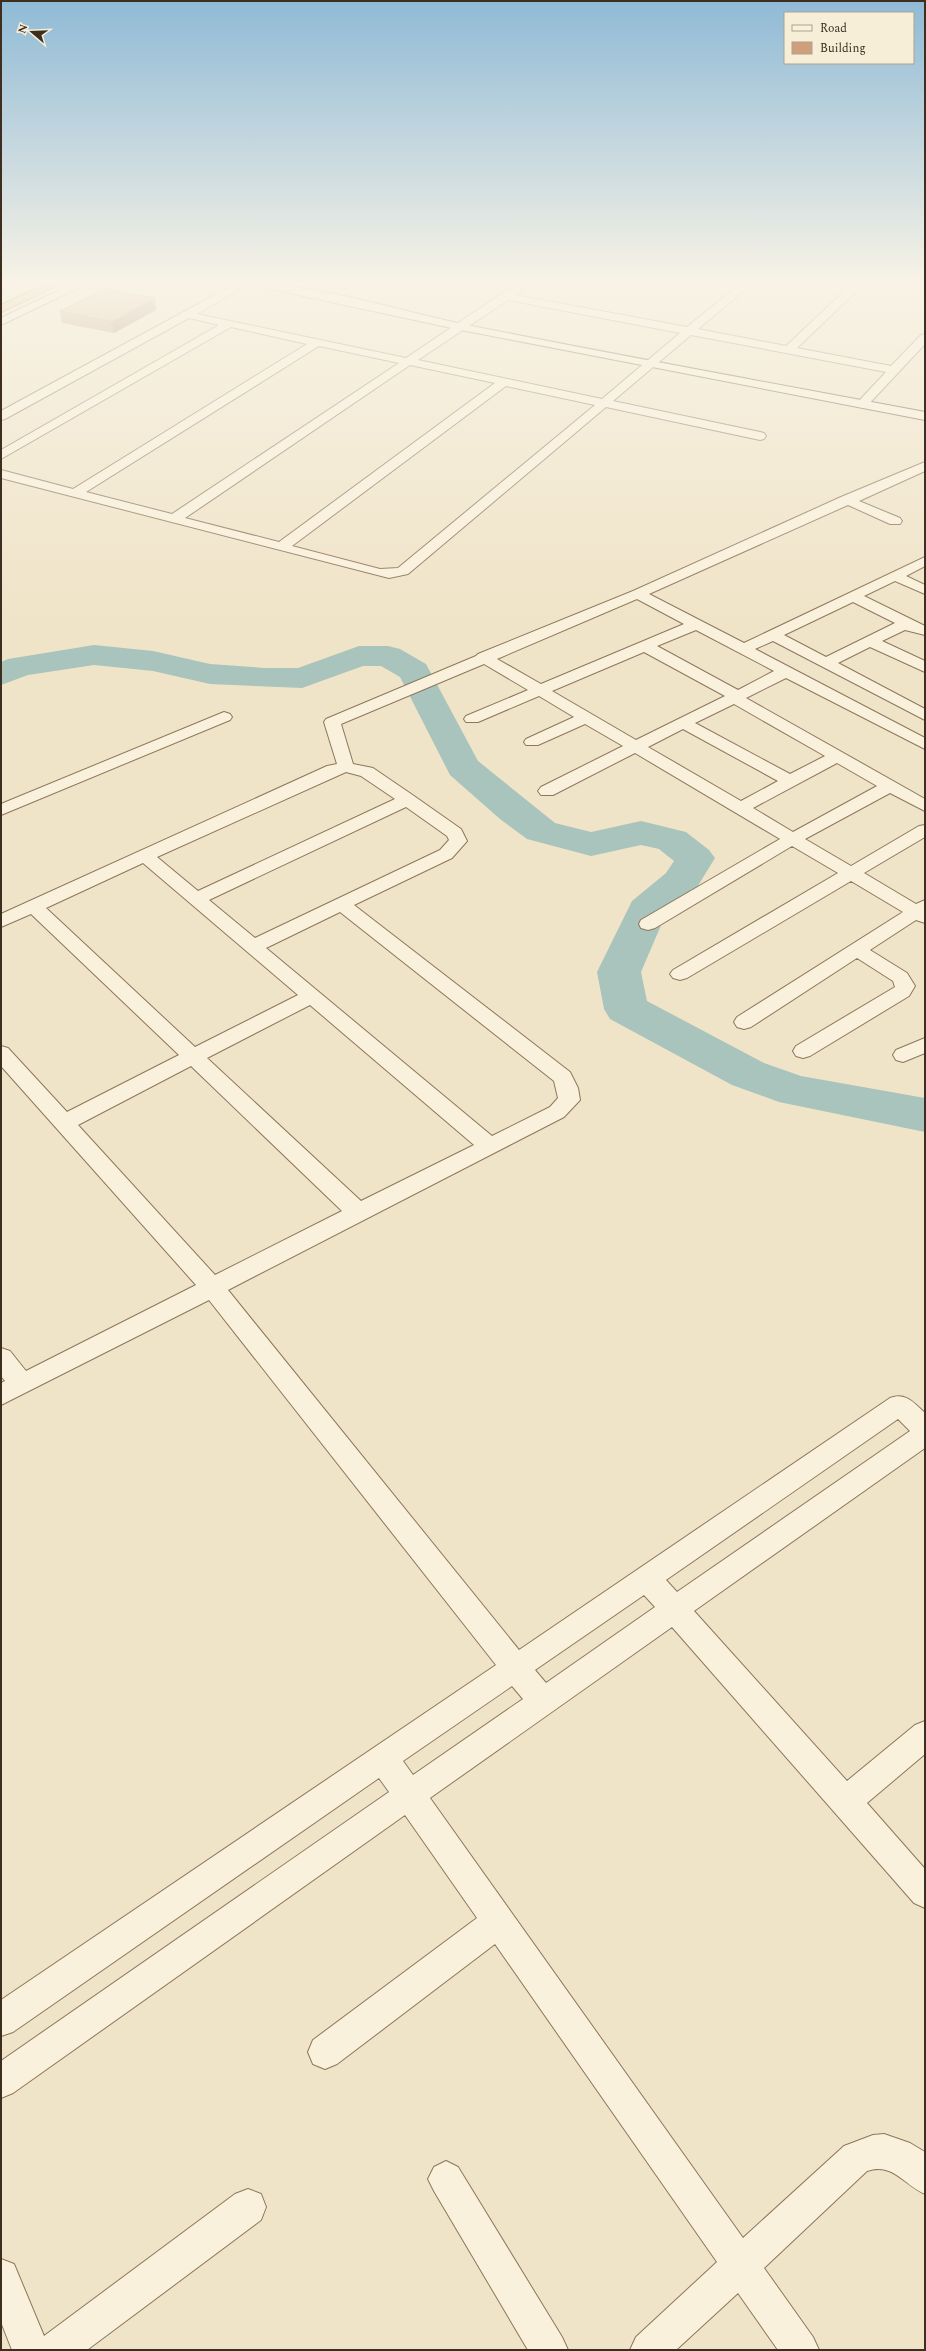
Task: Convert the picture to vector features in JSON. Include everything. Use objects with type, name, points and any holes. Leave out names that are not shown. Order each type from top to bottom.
[{"type":"street","points":[[1,416],[43,394]]},
{"type":"street","points":[[1,454],[107,394]]},
{"type":"street","points":[[75,493],[235,394]]},
{"type":"street","points":[[174,519],[361,394]]},
{"type":"street","points":[[281,547],[488,394]]},
{"type":"street","points":[[560,394],[760,436]]},
{"type":"street","points":[[1,474],[380,573],[389,574],[403,571],[614,394]]},
{"type":"street","points":[[807,394],[925,416]]},
{"type":"street","points":[[862,404],[872,394]]},
{"type":"street","points":[[346,767],[332,722],[483,657],[638,594],[925,466]]},
{"type":"street","points":[[846,500],[895,521]]},
{"type":"street","points":[[744,649],[925,561]]},
{"type":"street","points":[[895,576],[925,590]]},
{"type":"street","points":[[638,594],[925,744]]},
{"type":"street","points":[[852,596],[925,631]]},
{"type":"street","points":[[472,719],[697,624]]},
{"type":"street","points":[[825,663],[898,626],[910,625]]},
{"type":"street","points":[[773,635],[825,663],[922,710]]},
{"type":"street","points":[[870,640],[922,663]]},
{"type":"street","points":[[645,646],[734,694],[734,698],[925,806]]},
{"type":"street","points":[[483,657],[638,746],[850,873],[922,911]]},
{"type":"street","points":[[547,791],[787,671]]},
{"type":"street","points":[[890,725],[922,710]]},
{"type":"street","points":[[1,810],[224,717]]},
{"type":"street","points":[[532,742],[587,717]]},
{"type":"street","points":[[683,723],[790,782]]},
{"type":"street","points":[[741,808],[837,756]]},
{"type":"street","points":[[1,921],[333,770],[346,767],[367,772],[455,833],[458,841],[446,854],[252,947]]},
{"type":"street","points":[[648,924],[792,839],[890,786]]},
{"type":"street","points":[[197,899],[408,800]]},
{"type":"street","points":[[680,974],[925,830]]},
{"type":"street","points":[[145,856],[490,1146]]},
{"type":"street","points":[[1,1396],[557,1112],[569,1100],[568,1088],[562,1077],[341,904]]},
{"type":"street","points":[[33,906],[359,1213]]},
{"type":"street","points":[[744,1022],[857,950],[922,911]]},
{"type":"street","points":[[803,1051],[902,991],[905,986],[900,977],[857,950]]},
{"type":"street","points":[[64,1123],[312,996]]},
{"type":"street","points":[[903,1055],[925,1045]]},
{"type":"street","points":[[2,1055],[212,1287],[517,1666],[544,1702]]},
{"type":"street","points":[[1,1358],[22,1384]]},
{"type":"street","points":[[1,2020],[899,1405],[925,1429]]},
{"type":"street","points":[[1,2081],[925,1434]]},
{"type":"street","points":[[646,1578],[925,1892]]},
{"type":"street","points":[[846,1802],[925,1735]]},
{"type":"street","points":[[383,1758],[800,2350]]},
{"type":"street","points":[[326,2052],[498,1922]]},
{"type":"street","points":[[649,2350],[856,2158],[878,2151],[898,2156],[919,2168],[925,2176]]},
{"type":"street","points":[[446,2178],[549,2350]]},
{"type":"street","points":[[56,2350],[248,2207]]},
{"type":"street","points":[[4,2295],[30,2350]]},
{"type":"waterway","points":[[1,675],[20,666],[94,655],[153,661],[210,674],[265,678],[302,678],[359,656],[388,656],[414,671],[463,767],[514,811],[541,831],[591,844],[641,833],[672,840],[695,858],[682,880],[647,910],[619,972],[626,1009],[748,1074],[795,1091],[925,1115]]}]
